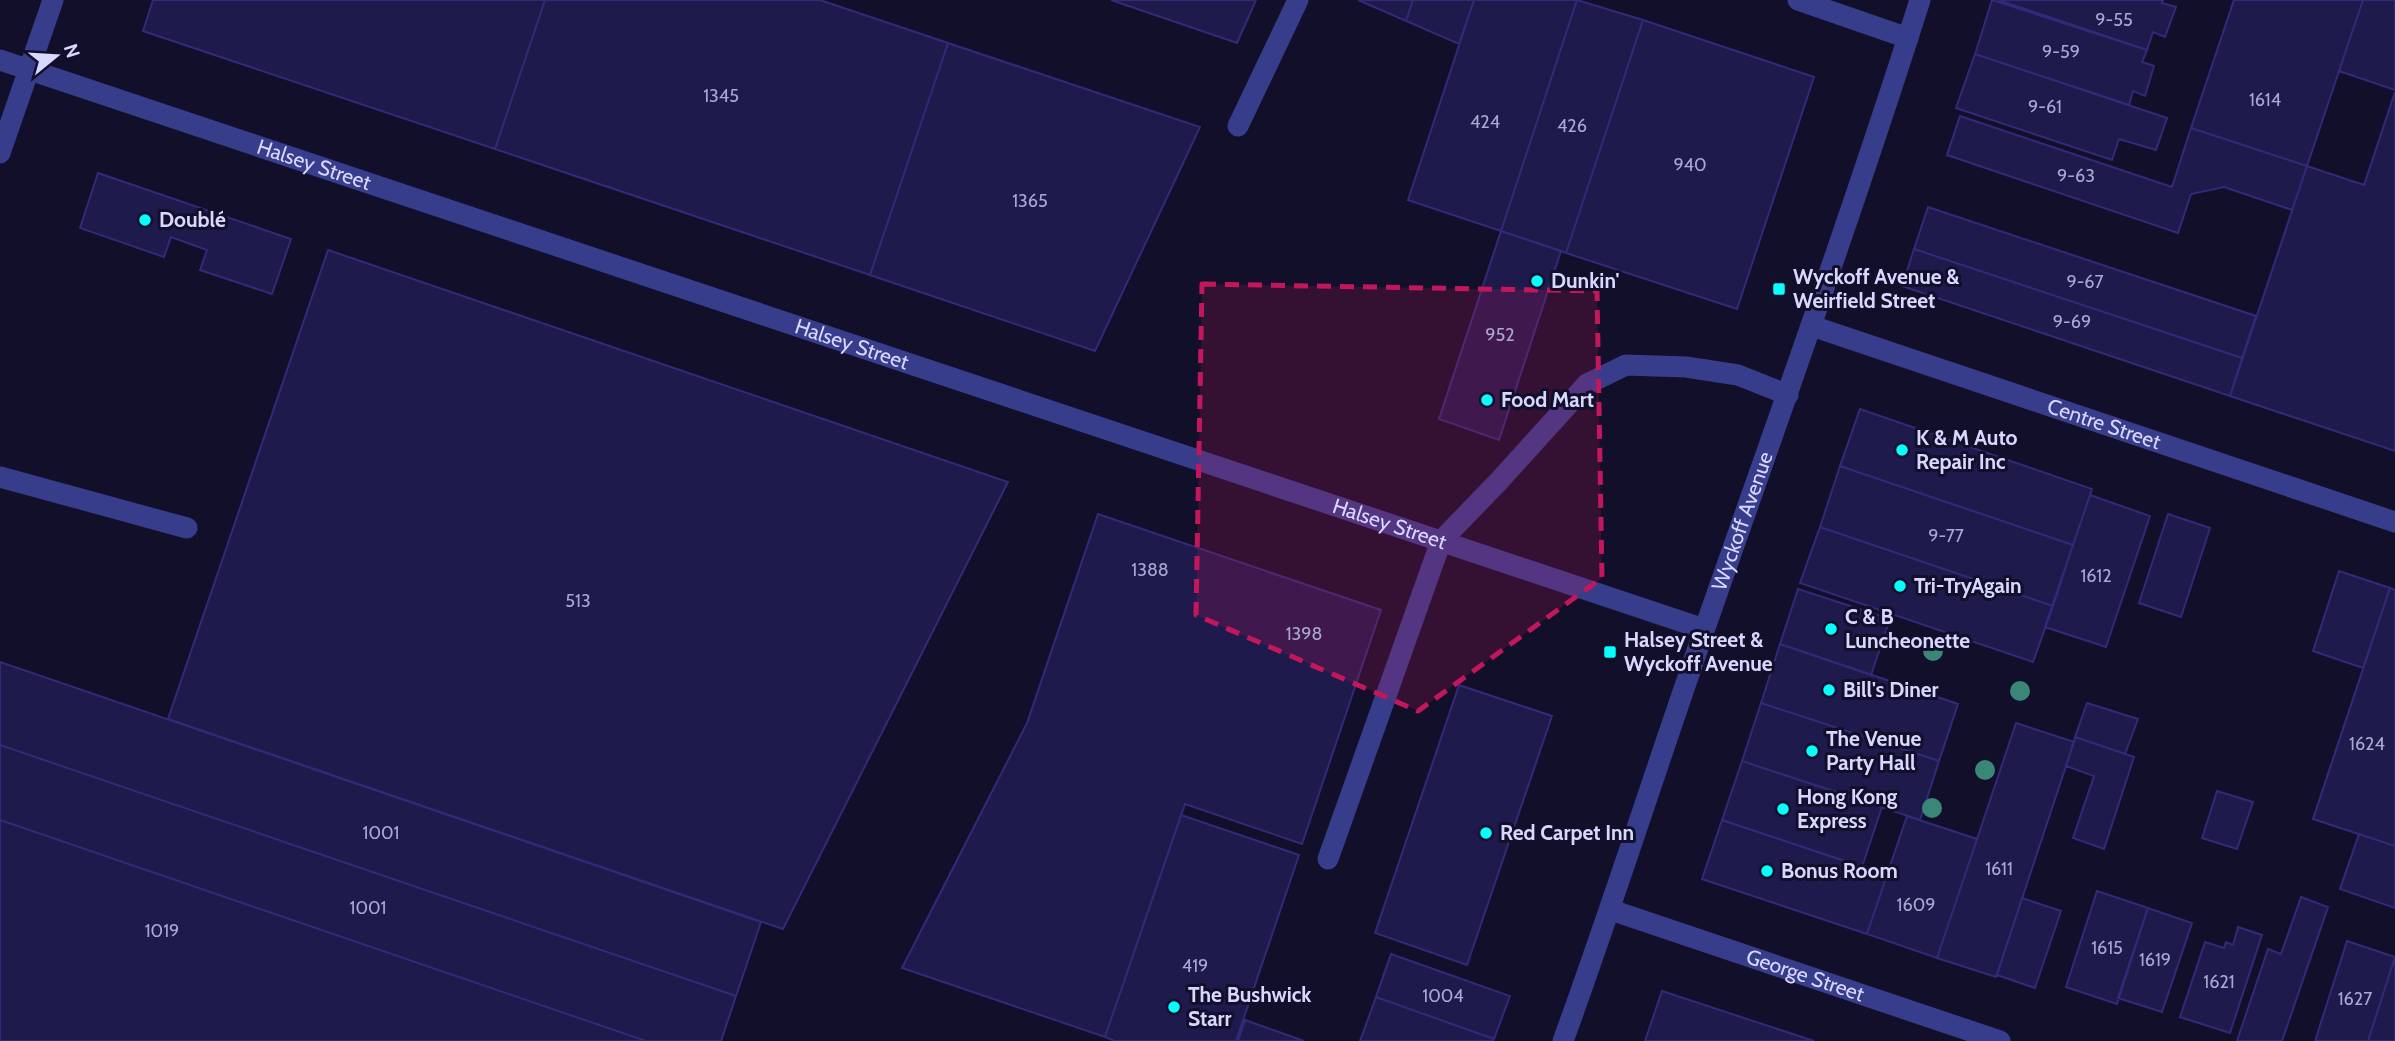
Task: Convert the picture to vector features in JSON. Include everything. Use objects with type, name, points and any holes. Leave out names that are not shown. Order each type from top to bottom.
[{"type":"street","points":[[0,153],[53,0]]},
{"type":"street","points":[[1238,126],[1298,0]]},
{"type":"street","points":[[1798,0],[1908,38]]},
{"type":"street","name":"Wyckoff Avenue","points":[[1563,1041],[1611,910],[1704,629],[1812,326],[1920,0]]},
{"type":"street","name":"Halsey Street","points":[[0,60],[1704,629]]},
{"type":"street","name":"Centre Street","points":[[1812,326],[2395,522]]},
{"type":"street","points":[[1328,859],[1441,541],[1587,384],[1626,365],[1686,367],[1738,375],[1788,395]]},
{"type":"street","points":[[0,477],[187,528]]},
{"type":"street","name":"George Street","points":[[1611,910],[2000,1041]]},
{"type":"highlighted area","points":[[1202,284],[1597,291],[1602,578],[1418,711],[1196,615]]},
{"type":"building","points":[[153,0],[545,0],[495,149],[143,31]]},
{"type":"building","points":[[545,0],[820,0],[948,43],[870,275],[495,149]]},
{"type":"building","points":[[1111,0],[1256,0],[1237,43]]},
{"type":"building","points":[[1358,0],[1413,0],[1406,21]]},
{"type":"building","points":[[1413,0],[1474,0],[1459,44],[1406,21]]},
{"type":"building","points":[[1474,0],[1577,0],[1501,231],[1408,200]]},
{"type":"building","points":[[1577,0],[1643,20],[1566,253],[1501,231]]},
{"type":"building","points":[[1992,0],[2147,50],[2142,62],[2154,66],[2145,96],[2133,91],[2129,105],[1975,54]]},
{"type":"building","points":[[1998,0],[2163,0],[2162,3],[2176,7],[2165,37],[2153,32],[2147,50]]},
{"type":"building","points":[[2234,0],[2363,0],[2307,166],[2191,128]]},
{"type":"building","points":[[2363,0],[2395,0],[2395,90],[2339,71]]},
{"type":"building","points":[[1643,20],[1814,77],[1737,309],[1566,253]]},
{"type":"building","points":[[948,43],[1200,127],[1095,351],[870,275]]},
{"type":"building","points":[[1975,54],[2167,118],[2156,150],[2119,139],[2112,160],[1956,108]]},
{"type":"building","points":[[2395,92],[2395,451],[2230,396],[2307,166],[2364,185]]},
{"type":"building","points":[[1960,116],[2172,187],[2191,128],[2307,166],[2292,210],[2224,187],[2191,194],[2178,233],[1947,155]]},
{"type":"building","points":[[98,173],[291,239],[272,294],[200,270],[207,250],[171,237],[164,257],[80,228]]},
{"type":"building","points":[[1928,207],[2256,316],[2242,358],[1914,249]]},
{"type":"building","points":[[1501,231],[1561,251],[1499,440],[1439,419]]},
{"type":"building","points":[[1914,249],[2242,358],[2230,396],[1902,286]]},
{"type":"building","points":[[328,250],[1008,482],[783,929],[168,719]]},
{"type":"building","points":[[1860,409],[2092,489],[2073,545],[1840,466]]},
{"type":"building","points":[[1840,466],[2073,545],[2053,606],[1820,527]]},
{"type":"building","points":[[2090,495],[2150,516],[2106,647],[2045,627]]},
{"type":"building","points":[[1098,514],[1381,610],[1302,844],[1185,804],[1105,1037],[902,968],[1027,723]]},
{"type":"building","points":[[2168,514],[2210,528],[2181,617],[2139,603]]},
{"type":"building","points":[[1820,527],[2053,606],[2033,662],[1800,583]]},
{"type":"building","points":[[2339,571],[2390,588],[2363,668],[2313,651]]},
{"type":"building","points":[[2390,588],[2395,590],[2395,846],[2313,819]]},
{"type":"building","points":[[1798,589],[1890,619],[1871,675],[1780,644]]},
{"type":"building","points":[[1780,644],[1958,704],[1939,761],[1761,703]]},
{"type":"building","points":[[0,662],[761,922],[736,996],[0,745]]},
{"type":"building","points":[[1459,685],[1552,716],[1467,965],[1375,933]]},
{"type":"building","points":[[1761,703],[1939,761],[1920,820],[1742,761]]},
{"type":"building","points":[[2087,703],[2138,719],[2125,754],[2075,737]]},
{"type":"building","points":[[2016,723],[2074,742],[1996,977],[1937,958]]},
{"type":"building","points":[[2075,737],[2134,757],[2104,849],[2073,838],[2094,776],[2066,766]]},
{"type":"building","points":[[0,745],[736,996],[721,1041],[646,1041],[0,820]]},
{"type":"building","points":[[1742,761],[1882,807],[1862,867],[1722,820]]},
{"type":"building","points":[[2217,791],[2253,802],[2237,849],[2202,838]]},
{"type":"building","points":[[1181,815],[1299,855],[1236,1041],[1115,1041],[1105,1037]]},
{"type":"building","points":[[1907,816],[1977,839],[1937,958],[1867,934]]},
{"type":"building","points":[[0,820],[646,1041],[0,1041]]},
{"type":"building","points":[[1722,820],[1887,875],[1867,934],[1702,879]]},
{"type":"building","points":[[2359,834],[2395,846],[2395,908],[2340,889]]},
{"type":"building","points":[[2097,891],[2148,908],[2117,1004],[2066,987]]},
{"type":"building","points":[[2301,897],[2328,907],[2282,1041],[2237,1041],[2268,949],[2281,954]]},
{"type":"building","points":[[2022,898],[2061,911],[2035,988],[1997,975]]},
{"type":"building","points":[[2148,908],[2192,923],[2162,1012],[2118,998]]},
{"type":"building","points":[[2238,927],[2262,935],[2230,1033],[2180,1017],[2205,942],[2224,948],[2226,942],[2233,945]]},
{"type":"building","points":[[2347,941],[2395,957],[2368,1041],[2315,1041]]},
{"type":"building","points":[[1391,954],[1510,996],[1494,1039],[1376,997]]},
{"type":"building","points":[[2395,957],[2395,1041],[2368,1041]]},
{"type":"building","points":[[1662,991],[1814,1041],[1645,1041]]},
{"type":"building","points":[[1376,997],[1494,1039],[1360,1041]]},
{"type":"building","points":[[1245,1020],[1304,1041],[1238,1041]]},
{"type":"place","name":"Doublé","points":[[145,220]]},
{"type":"place","name":"Dunkin'","points":[[1537,281]]},
{"type":"place","name":"Wyckoff Avenue & Weirfield Street","points":[[1779,289]]},
{"type":"place","name":"Food Mart","points":[[1487,400]]},
{"type":"place","name":"K & M Auto Repair Inc","points":[[1902,450]]},
{"type":"place","name":"Tri-TryAgain","points":[[1900,586]]},
{"type":"place","name":"C & B Luncheonette","points":[[1831,629]]},
{"type":"place","name":"Halsey Street & Wyckoff Avenue","points":[[1610,652]]},
{"type":"place","name":"Bill's Diner","points":[[1829,690]]},
{"type":"place","name":"The Venue Party Hall","points":[[1812,751]]},
{"type":"place","name":"Hong Kong Express","points":[[1783,809]]},
{"type":"place","name":"Red Carpet Inn","points":[[1486,833]]},
{"type":"place","name":"Bonus Room","points":[[1767,871]]},
{"type":"place","name":"The Bushwick Starr","points":[[1174,1007]]}]
